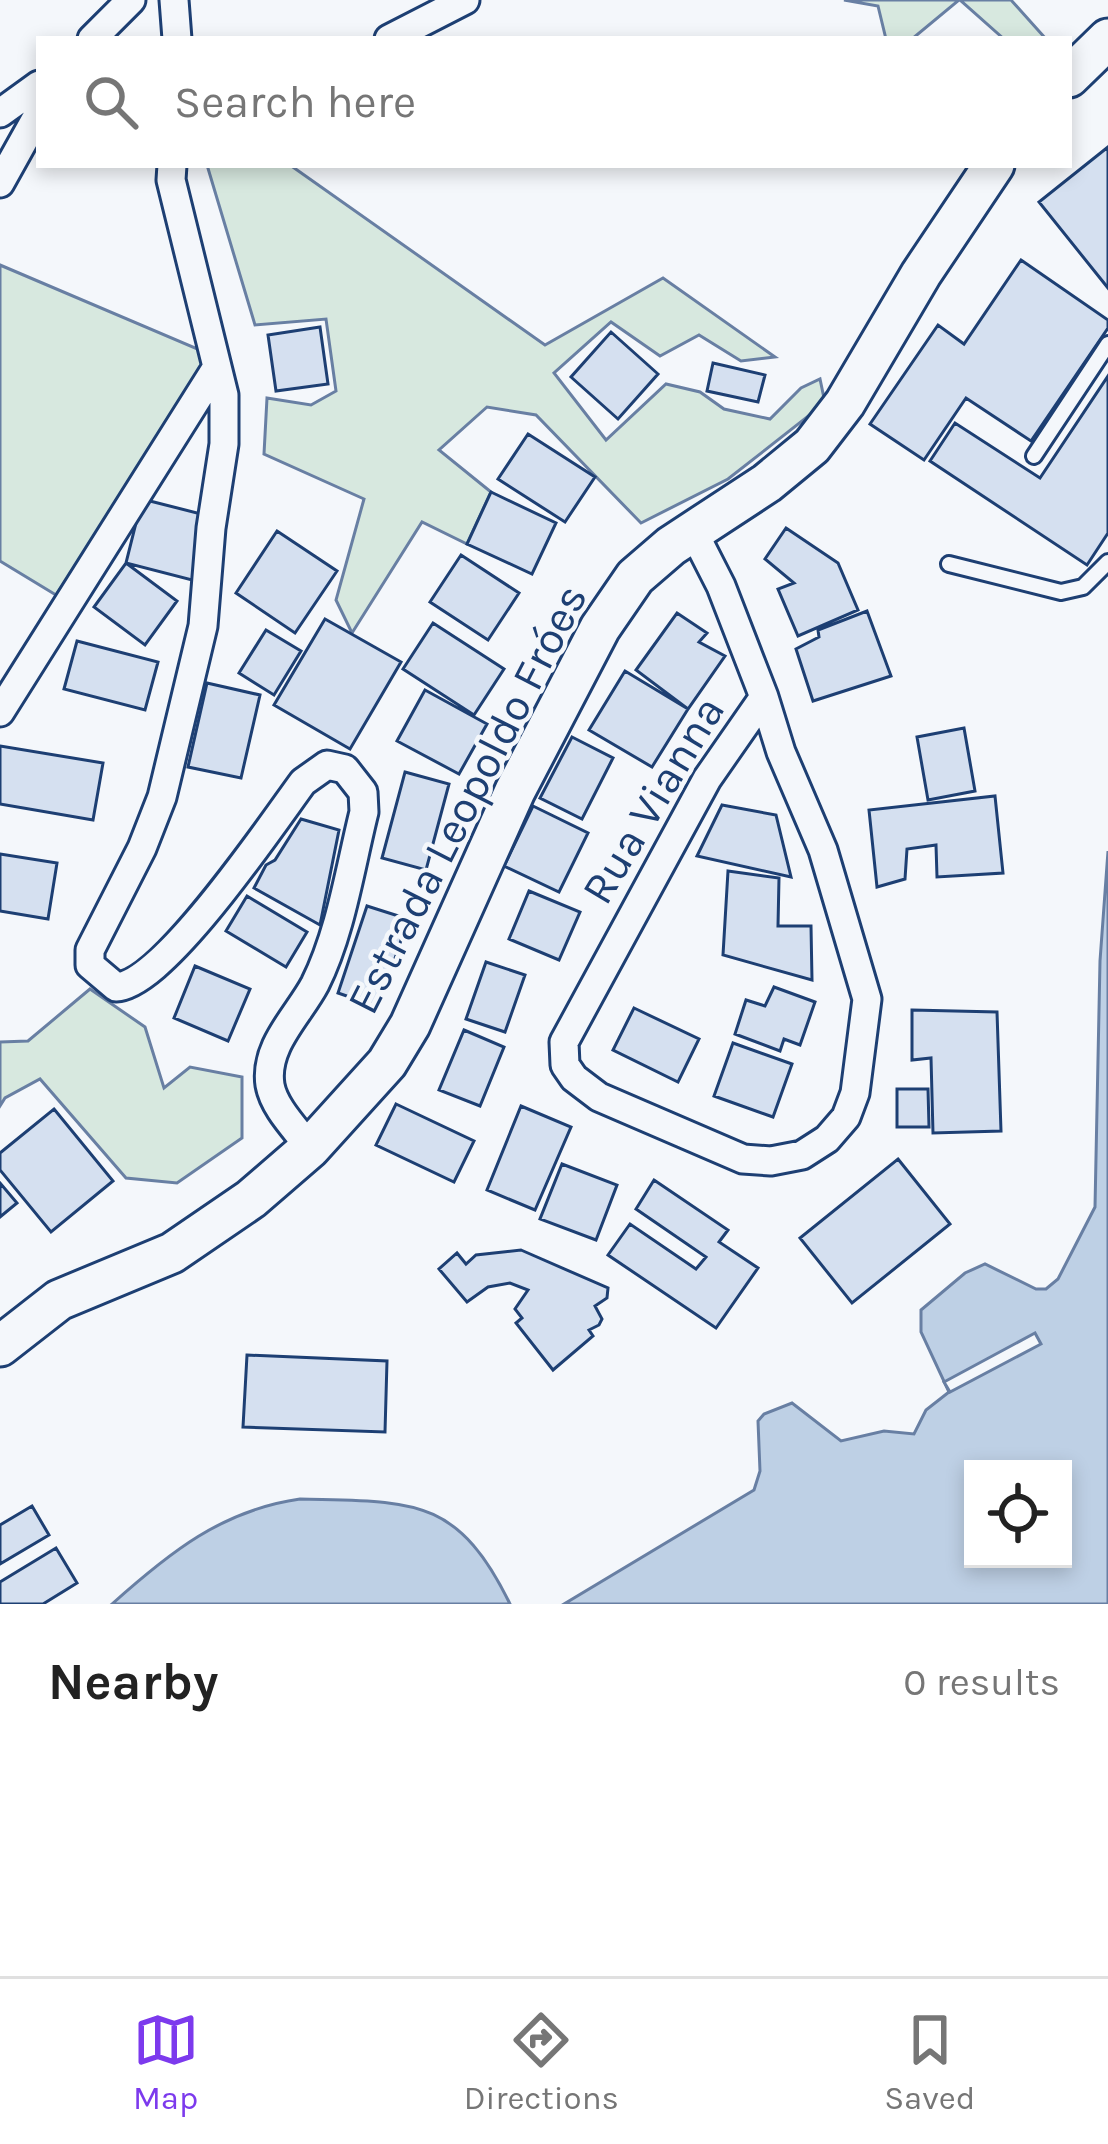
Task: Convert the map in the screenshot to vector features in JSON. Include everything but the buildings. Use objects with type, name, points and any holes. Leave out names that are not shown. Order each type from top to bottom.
[{"type":"street","points":[[95,36],[130,0]]},
{"type":"street","points":[[174,0],[176,36]]},
{"type":"street","points":[[395,36],[465,0]]},
{"type":"street","points":[[1072,74],[1108,39]]},
{"type":"street","points":[[0,113],[36,87]]},
{"type":"street","points":[[0,183],[36,118]]},
{"type":"street","points":[[172,168],[224,394],[224,444],[203,626],[162,796],[142,848],[90,950],[90,965],[116,987],[153,970],[198,920],[303,782],[327,765],[345,769],[363,792],[364,812],[329,951],[298,1013],[273,1049],[270,1069],[275,1099],[310,1148]]},
{"type":"street","name":"Estrada Leopoldo Fróes","points":[[0,1346],[71,1293],[172,1253],[251,1199],[310,1148],[387,1063],[410,1024],[515,791],[601,628],[635,577],[812,446],[992,168]]},
{"type":"street","points":[[0,712],[218,368]]},
{"type":"street","name":"Rua Vianna","points":[[694,532],[722,586],[823,850],[867,1000],[855,1093],[846,1117],[827,1139],[802,1154],[743,1160],[598,1097],[574,1078],[566,1065],[564,1042],[707,779],[764,697]]},
{"type":"lane","points":[[1034,456],[1108,344]]},
{"type":"lane","points":[[949,564],[1061,592],[1083,587],[1108,562]]},
{"type":"shaded area","points":[[844,0],[959,0],[916,36],[885,36],[878,6]]},
{"type":"shaded area","points":[[960,0],[1011,0],[1043,36],[1001,36]]},
{"type":"shaded area","points":[[208,168],[294,168],[545,345],[663,278],[775,357],[741,361],[699,335],[660,356],[611,322],[554,373],[606,440],[666,384],[700,392],[724,409],[770,419],[801,388],[820,379],[825,403],[728,479],[641,523],[536,415],[487,407],[439,450],[491,492],[467,544],[422,522],[352,633],[336,600],[364,499],[264,454],[267,398],[311,405],[336,391],[326,319],[255,325]]},
{"type":"shaded area","points":[[0,265],[200,350],[203,374],[56,595],[0,561]]},
{"type":"shaded area","points":[[90,989],[145,1027],[164,1088],[190,1067],[242,1077],[242,1138],[177,1183],[126,1178],[40,1079],[5,1098],[0,1106],[0,1042],[28,1041]]},
{"type":"water","points":[[1108,851],[1108,1604],[564,1604],[754,1490],[760,1471],[758,1421],[764,1414],[792,1403],[841,1441],[884,1431],[914,1434],[926,1410],[949,1392],[921,1332],[921,1310],[965,1273],[985,1264],[1036,1289],[1046,1289],[1058,1279],[1095,1207],[1100,961]]},
{"type":"water","points":[[300,1499],[372,1501],[427,1512],[470,1542],[510,1604],[112,1604],[198,1536],[246,1513]]},
{"type":"pier","points":[[1035,1333],[1041,1344],[950,1392],[944,1382]]}]
